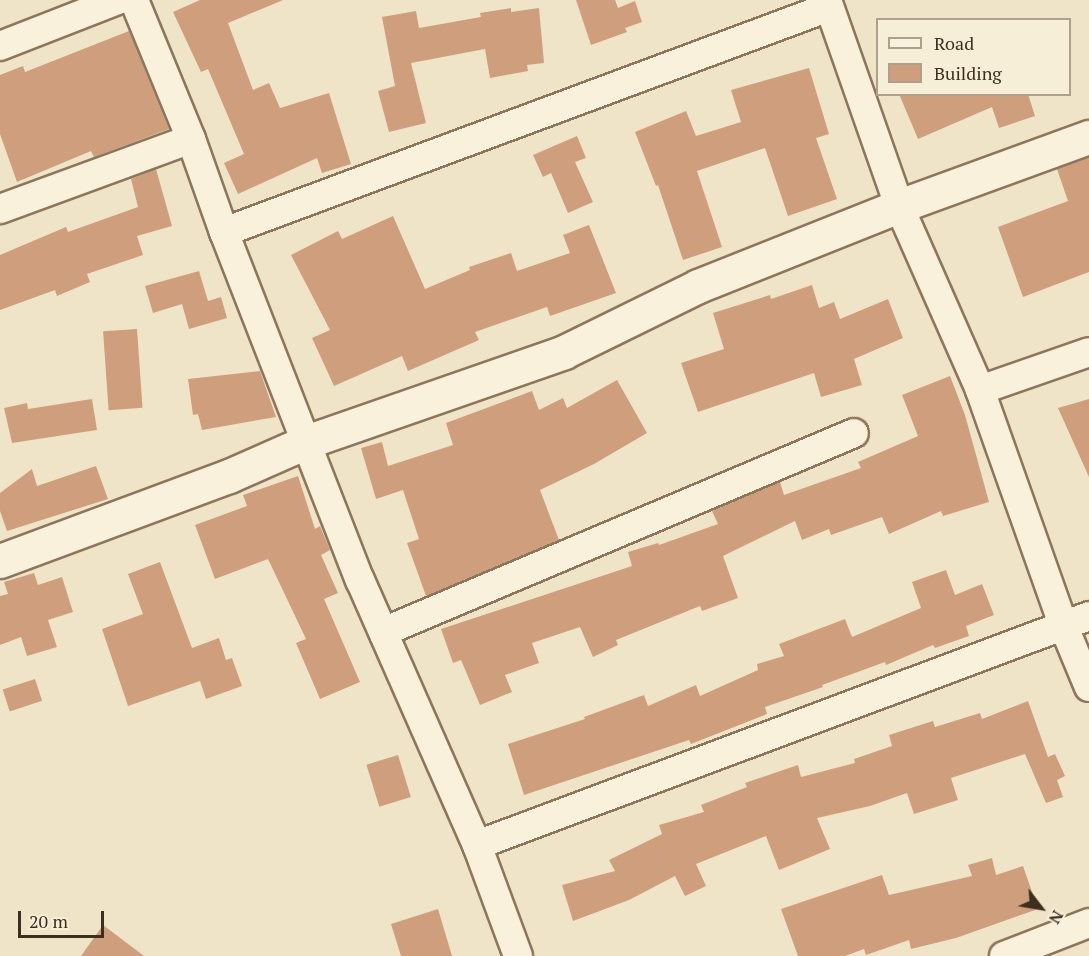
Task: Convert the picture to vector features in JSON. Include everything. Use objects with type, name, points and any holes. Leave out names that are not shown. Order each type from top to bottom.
[{"type":"street","points":[[0,46],[118,0]]},
{"type":"street","points":[[134,0],[191,139],[224,232],[306,442],[383,632],[477,845],[518,956]]},
{"type":"street","points":[[224,232],[828,3],[899,206],[980,390],[1076,622],[1089,687]]},
{"type":"street","points":[[0,561],[229,476],[306,442],[564,352],[698,286],[899,206],[1089,137]]},
{"type":"street","points":[[0,209],[191,139]]},
{"type":"street","points":[[980,390],[1089,352]]},
{"type":"street","points":[[383,632],[854,434]]},
{"type":"street","points":[[477,845],[1076,622]]},
{"type":"street","points":[[1004,956],[1089,923]]},
{"type":"building","points":[[200,0],[283,0],[228,23],[253,90],[269,83],[280,108],[329,93],[351,164],[322,173],[317,158],[238,194],[224,163],[244,154],[208,69],[201,72],[173,12]]},
{"type":"building","points":[[576,0],[615,0],[618,8],[635,1],[642,22],[625,28],[627,32],[591,45]]},
{"type":"building","points":[[511,8],[511,12],[539,8],[544,63],[527,65],[528,71],[490,78],[485,49],[411,63],[426,123],[389,132],[378,91],[395,86],[382,17],[416,11],[419,28],[481,17],[480,13]]},
{"type":"building","points":[[129,31],[169,129],[94,157],[91,151],[17,182],[0,134],[0,75],[23,66],[25,72]]},
{"type":"building","points":[[809,68],[829,134],[816,138],[837,199],[788,216],[765,148],[697,171],[722,247],[683,260],[658,185],[656,186],[635,132],[686,111],[696,136],[741,122],[731,90]]},
{"type":"building","points":[[900,96],[1029,96],[1035,116],[999,128],[992,107],[918,139]]},
{"type":"building","points":[[577,136],[586,158],[575,162],[593,202],[568,213],[551,173],[543,177],[533,155]]},
{"type":"building","points":[[1089,157],[1089,272],[1023,297],[998,227],[1068,201],[1057,169]]},
{"type":"building","points":[[156,169],[172,226],[137,236],[143,255],[87,274],[90,282],[57,296],[55,290],[0,310],[0,255],[66,227],[68,232],[138,207],[131,179]]},
{"type":"building","points":[[393,216],[425,289],[470,270],[469,267],[511,253],[517,271],[570,253],[563,235],[589,225],[616,293],[550,316],[547,307],[475,332],[479,340],[408,371],[402,356],[334,386],[312,338],[330,330],[291,255],[338,231],[342,239]]},
{"type":"building","points":[[199,271],[208,301],[221,297],[227,318],[189,329],[182,304],[153,313],[145,286]]},
{"type":"building","points":[[812,285],[819,308],[834,302],[840,319],[888,299],[903,338],[854,359],[862,385],[821,397],[814,373],[698,412],[681,363],[724,349],[713,313],[770,295],[771,299]]},
{"type":"building","points":[[137,329],[143,408],[109,410],[103,331]]},
{"type":"building","points":[[260,371],[276,417],[202,430],[198,414],[193,415],[188,379]]},
{"type":"building","points":[[950,376],[965,415],[989,502],[943,516],[941,511],[889,534],[882,517],[831,535],[829,529],[802,540],[795,521],[723,556],[738,598],[702,611],[700,606],[616,640],[618,645],[593,657],[580,627],[532,643],[539,663],[505,675],[512,692],[480,705],[461,660],[453,663],[441,629],[632,566],[628,552],[658,543],[659,545],[718,524],[712,511],[780,482],[784,495],[861,468],[858,462],[918,436],[902,395]]},
{"type":"building","points":[[617,380],[647,433],[594,464],[540,490],[559,540],[426,596],[407,543],[419,539],[403,490],[376,499],[361,448],[382,442],[388,466],[453,445],[446,423],[532,391],[539,410],[563,398],[567,408]]},
{"type":"building","points":[[92,399],[97,430],[12,443],[4,408],[27,403],[28,409]]},
{"type":"building","points":[[1089,399],[1089,477],[1058,408]]},
{"type":"building","points":[[96,466],[108,499],[7,531],[0,511],[0,493],[32,469],[37,486]]},
{"type":"building","points":[[298,476],[315,529],[320,526],[330,550],[321,555],[338,593],[324,599],[360,682],[320,699],[296,643],[306,639],[268,559],[215,579],[195,525],[247,506],[243,495]]},
{"type":"building","points":[[160,562],[192,648],[219,638],[226,660],[232,658],[242,686],[206,699],[200,681],[128,706],[102,629],[143,614],[128,574]]},
{"type":"building","points":[[946,570],[955,595],[982,584],[994,615],[966,626],[969,636],[935,648],[933,645],[886,665],[885,662],[765,707],[767,714],[691,744],[689,740],[524,795],[508,744],[585,719],[584,717],[644,695],[648,706],[696,685],[700,696],[758,670],[757,664],[784,656],[779,644],[845,619],[852,637],[921,608],[912,582]]},
{"type":"building","points":[[34,573],[38,585],[62,577],[73,612],[48,620],[57,647],[27,656],[21,637],[0,645],[0,596],[8,594],[4,582]]},
{"type":"building","points":[[35,679],[42,701],[10,711],[3,690]]},
{"type":"building","points":[[1028,701],[1048,757],[1055,754],[1065,776],[1057,780],[1063,797],[1046,803],[1025,754],[951,778],[958,800],[914,814],[907,793],[870,806],[817,818],[830,849],[779,870],[766,836],[696,864],[706,886],[685,896],[675,876],[629,900],[573,921],[562,885],[615,871],[609,860],[662,834],[659,825],[704,812],[701,805],[747,787],[745,783],[798,765],[801,777],[855,763],[854,759],[892,746],[889,735],[933,721],[935,727],[980,713],[982,719]]},
{"type":"building","points":[[398,755],[411,797],[379,807],[366,765]]},
{"type":"building","points":[[992,858],[996,875],[1023,866],[1038,909],[956,938],[911,949],[909,940],[866,955],[864,949],[845,956],[798,956],[781,909],[882,875],[889,895],[972,876],[968,865]]},
{"type":"building","points":[[438,909],[452,956],[401,956],[391,924]]},
{"type":"building","points":[[103,925],[144,956],[81,956]]}]
